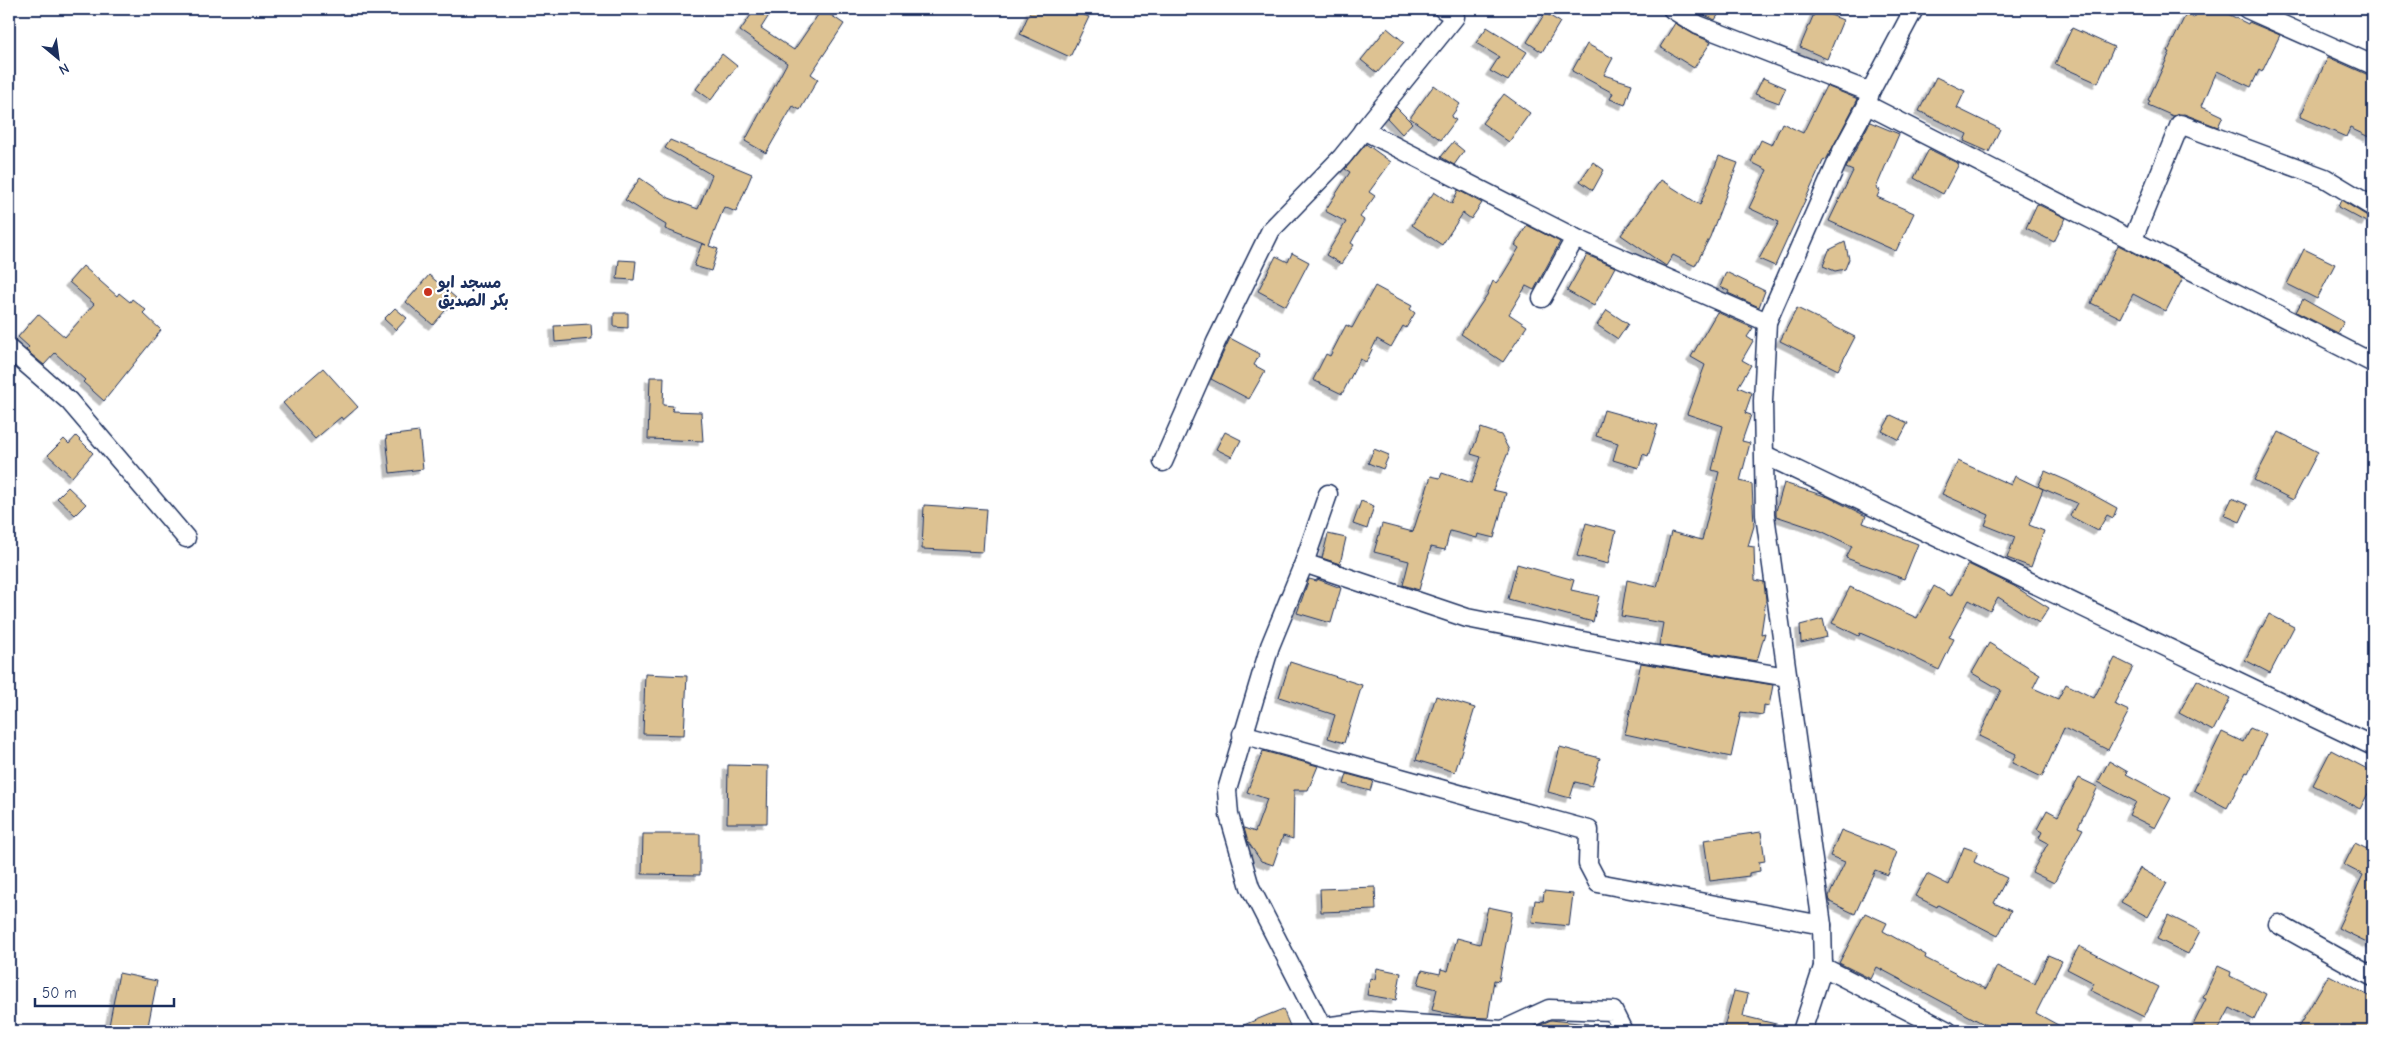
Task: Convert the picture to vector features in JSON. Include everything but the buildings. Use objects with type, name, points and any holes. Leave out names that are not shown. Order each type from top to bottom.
[{"type":"street","points":[[1163,462],[1216,342],[1271,230],[1342,157],[1455,17],[1443,9]]},
{"type":"street","points":[[1672,9],[1698,25],[1869,98],[2133,240],[2373,364]]},
{"type":"street","points":[[1802,1031],[1823,967],[1822,925],[1765,514],[1763,400],[1767,322],[1838,159],[1914,9]]},
{"type":"street","points":[[2247,9],[2373,65]]},
{"type":"street","points":[[2133,240],[2180,124],[2325,178],[2373,207]]},
{"type":"street","points":[[1363,130],[1574,238],[1767,322]]},
{"type":"street","points":[[1542,298],[1574,238]]},
{"type":"street","points":[[9,349],[68,401],[186,538]]},
{"type":"street","points":[[1765,454],[2373,746]]},
{"type":"street","points":[[1328,494],[1304,563],[1270,646],[1242,734],[1227,790],[1229,815],[1250,887],[1301,990],[1323,1029],[1371,1020],[1503,1030],[1549,1009],[1613,1011],[1623,1031]]},
{"type":"street","points":[[1304,563],[1467,618],[1633,651],[1787,677]]},
{"type":"street","points":[[1242,734],[1589,830],[1588,864],[1598,883],[1822,925]]},
{"type":"street","points":[[2278,924],[2373,977]]},
{"type":"street","points":[[1823,967],[1948,1031]]},
{"type":"place","name":"مسجد ابو بكر الصديق","points":[[428,292]]}]
